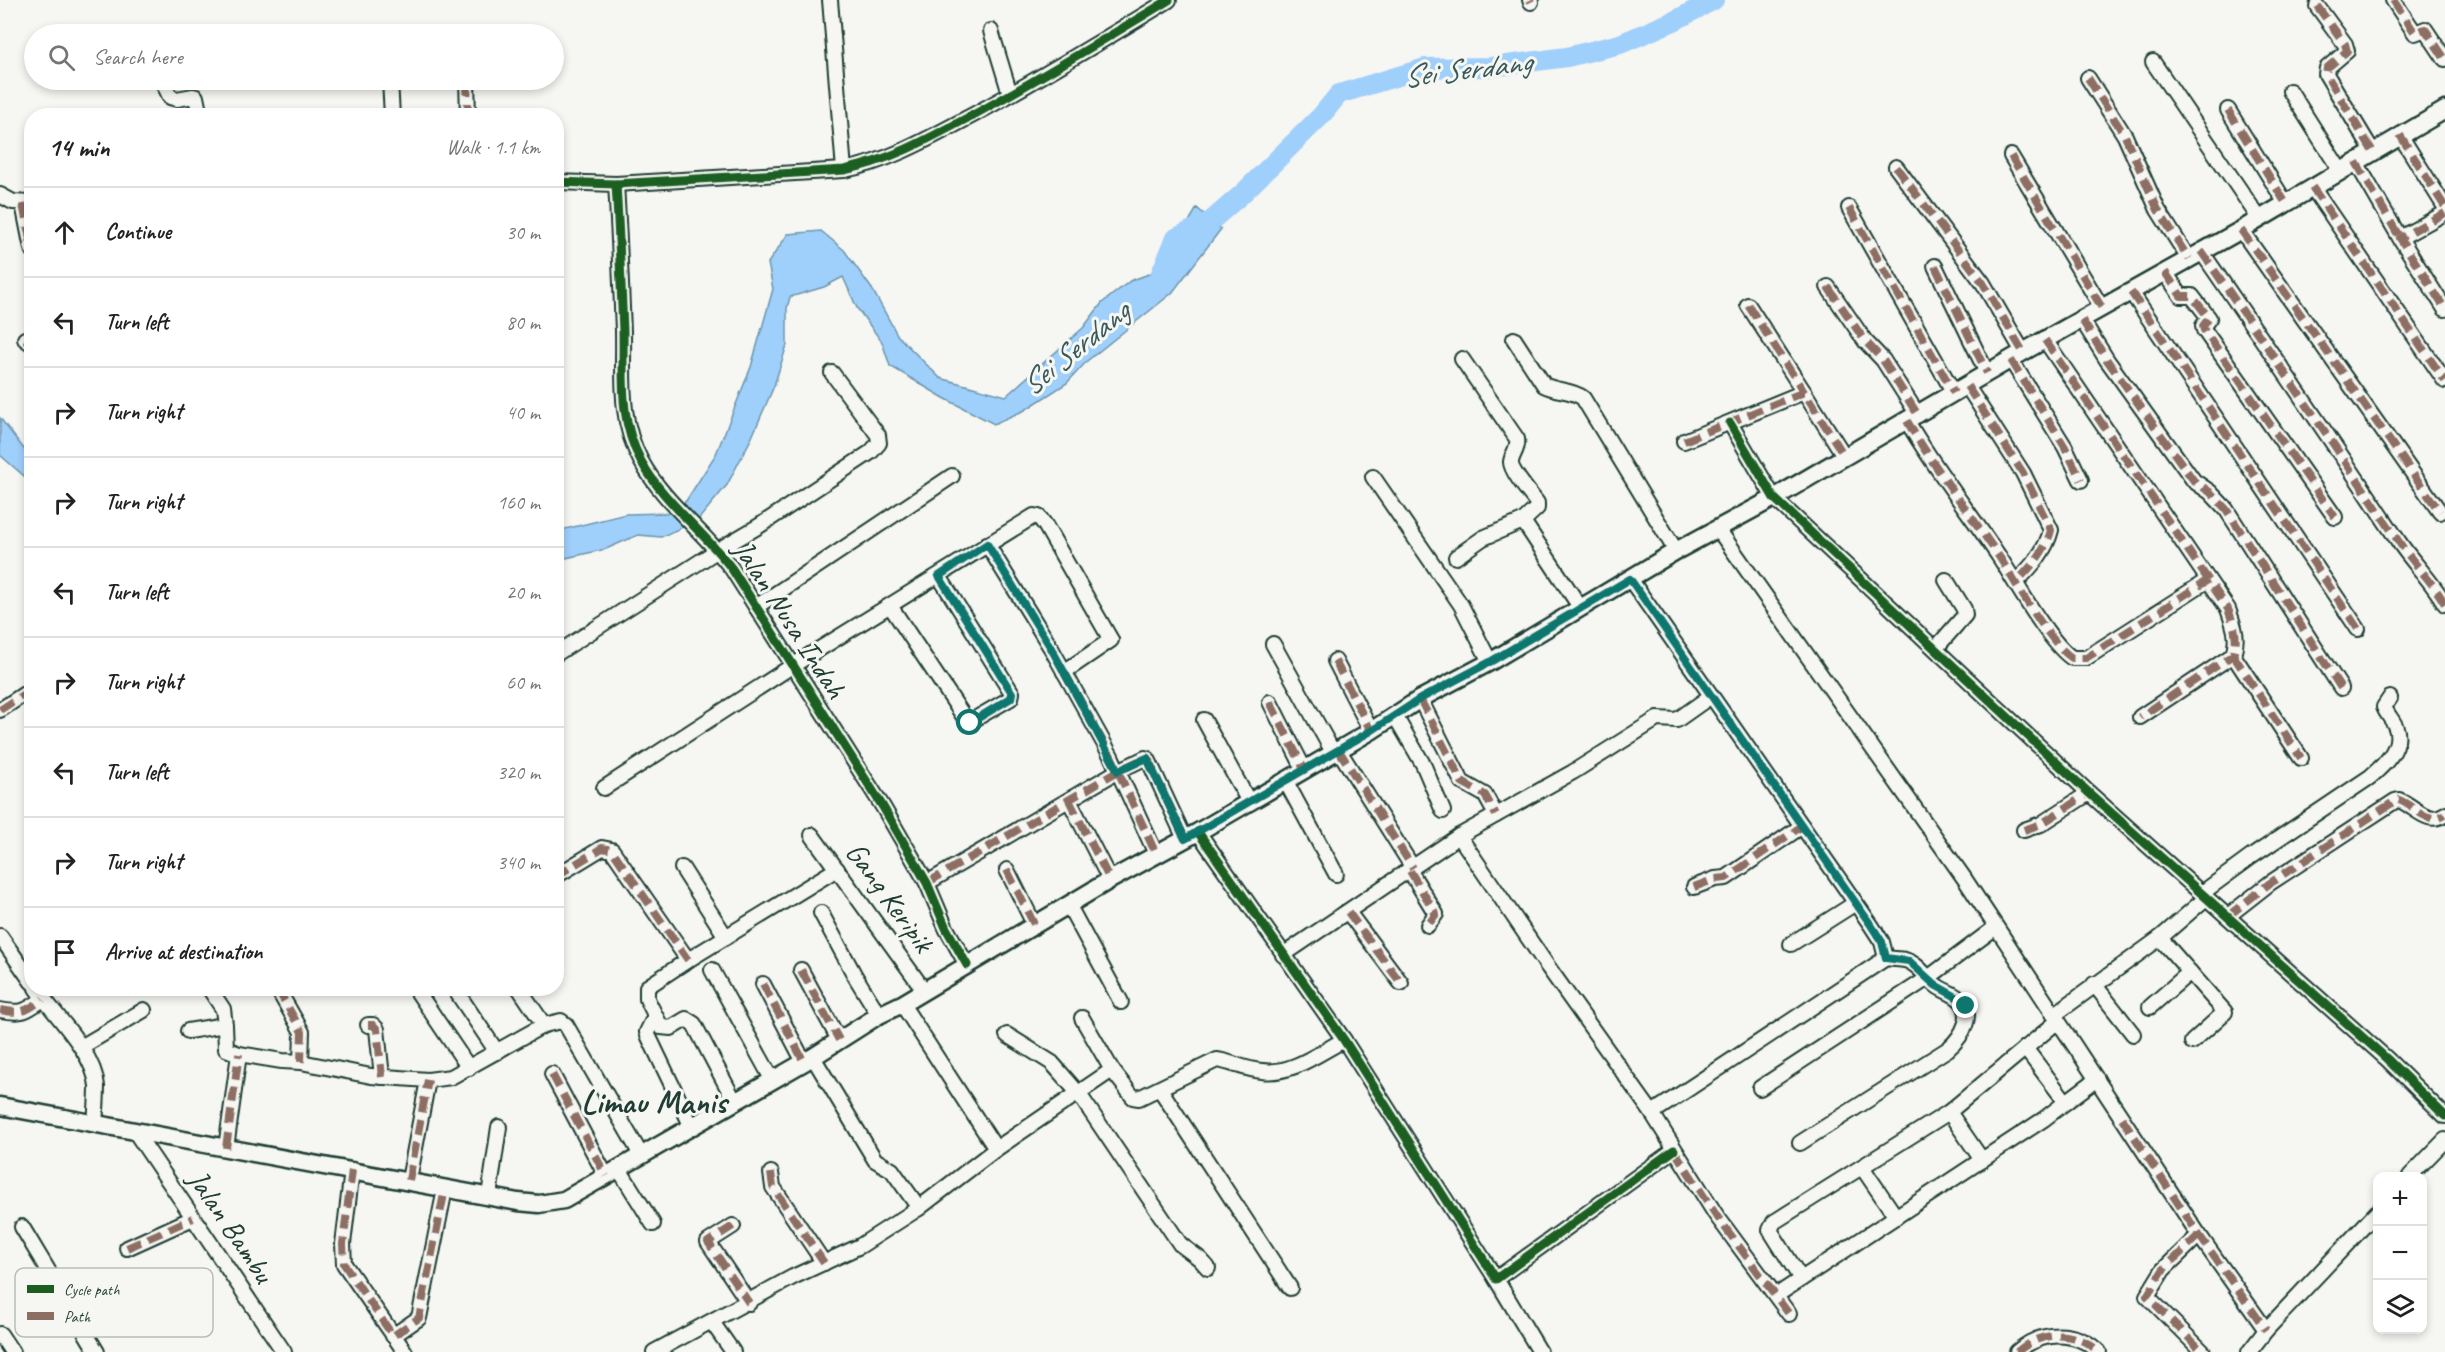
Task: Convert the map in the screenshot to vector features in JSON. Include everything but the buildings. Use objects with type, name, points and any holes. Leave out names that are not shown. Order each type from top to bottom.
[{"type":"main road","points":[[0,1106],[410,1180],[445,1189],[539,1204],[564,1200],[809,1059],[1034,924],[1192,836],[1371,731],[1420,699],[1490,662],[1676,551],[1774,498],[2445,110]]},
{"type":"street","points":[[830,0],[844,170]]},
{"type":"street","points":[[564,183],[616,184],[844,170],[868,166],[930,138],[1010,94],[1169,0]]},
{"type":"street","points":[[2393,0],[2415,33],[2425,29],[2445,59]]},
{"type":"street","points":[[2317,6],[2348,51],[2327,68],[2326,74],[2373,152]]},
{"type":"street","points":[[991,31],[1010,94]]},
{"type":"street","points":[[2153,62],[2259,218]]},
{"type":"street","points":[[2088,78],[2125,136],[2158,210],[2195,255],[2328,434],[2402,546],[2445,604]]},
{"type":"street","points":[[167,90],[170,97],[177,99],[196,97],[198,108]]},
{"type":"street","points":[[391,90],[392,108]]},
{"type":"street","points":[[467,90],[468,108]]},
{"type":"street","points":[[2289,91],[2340,170]]},
{"type":"street","points":[[2228,111],[2285,202]]},
{"type":"street","points":[[2400,135],[2445,207]]},
{"type":"street","points":[[2011,156],[2102,308]]},
{"type":"street","points":[[2356,162],[2445,309]]},
{"type":"street","points":[[1896,167],[1983,283],[2017,356],[2081,480]]},
{"type":"street","name":"Jalan Nusa Indah","points":[[616,184],[623,330],[624,409],[630,438],[658,488],[714,545],[756,607],[883,807],[927,883],[946,928],[967,965]]},
{"type":"street","points":[[2312,187],[2445,381]]},
{"type":"street","points":[[0,195],[13,202],[24,203]]},
{"type":"street","points":[[1849,208],[1960,389],[2023,473],[2051,530],[2046,545],[2031,567],[2016,582]]},
{"type":"street","points":[[2400,238],[2445,213]]},
{"type":"street","points":[[2241,230],[2440,512]]},
{"type":"street","points":[[1935,266],[1987,373]]},
{"type":"street","points":[[2165,272],[2181,296],[2192,296],[2205,310],[2209,318],[2204,325],[2204,330],[2335,517]]},
{"type":"street","points":[[1828,287],[1865,341],[1883,360],[1912,418],[1930,461],[2064,652],[2072,658],[2082,659],[2208,580]]},
{"type":"street","points":[[2131,292],[2358,629]]},
{"type":"street","points":[[1748,305],[1845,457]]},
{"type":"street","points":[[2082,320],[2114,370],[2194,482],[2210,492],[2226,509],[2341,688]]},
{"type":"street","points":[[1514,339],[1544,385],[1574,391],[1583,398],[1676,551]]},
{"type":"street","points":[[2045,340],[2228,609],[2237,641],[2233,655],[2140,717]]},
{"type":"street","points":[[1456,557],[1483,538],[1523,520],[1537,508],[1537,503],[1511,467],[1511,460],[1518,444],[1517,439],[1462,359]]},
{"type":"street","points":[[564,648],[714,545],[759,526],[872,452],[879,443],[878,435],[832,373]]},
{"type":"street","points":[[1684,441],[1804,392]]},
{"type":"street","points":[[1730,423],[1774,498],[2089,793],[2387,1059],[2445,1116]]},
{"type":"street","points":[[756,607],[952,476]]},
{"type":"street","points":[[1373,477],[1461,605],[1490,662]]},
{"type":"street","points":[[604,788],[792,666],[891,607],[1034,516],[1039,517],[1045,525],[1111,640],[1064,672]]},
{"type":"street","points":[[1523,520],[1580,607]]},
{"type":"street","points":[[1718,529],[1996,927],[2199,1235],[2266,1330]]},
{"type":"street","points":[[987,544],[1064,672],[1118,771],[1156,854]]},
{"type":"street","points":[[891,607],[968,723],[1011,698],[1012,693],[982,642],[939,576]]},
{"type":"street","points":[[1630,579],[1882,942],[1886,958]]},
{"type":"street","points":[[1936,648],[1965,615],[1964,609],[1946,580]]},
{"type":"street","points":[[1273,644],[1336,751],[1411,869],[1436,914],[1428,925]]},
{"type":"street","points":[[2233,655],[2301,758]]},
{"type":"street","points":[[1335,662],[1371,731]]},
{"type":"street","points":[[0,710],[24,694]]},
{"type":"street","points":[[1283,955],[1459,836],[1573,772],[1657,719],[1677,720],[1711,696]]},
{"type":"street","points":[[1801,1279],[1770,1230],[1774,1222],[1949,1112],[1990,1080],[2094,984],[2160,938],[2204,896],[2251,857],[2370,777],[2394,750],[2397,740],[2397,731],[2384,707],[2390,698]]},
{"type":"street","points":[[1420,699],[1462,782],[1485,795],[1496,815]]},
{"type":"street","points":[[1270,702],[1304,769]]},
{"type":"street","points":[[1395,716],[1423,764],[1443,811]]},
{"type":"street","points":[[1204,720],[1249,801]]},
{"type":"street","points":[[927,883],[1118,771],[1147,758],[1192,836],[1283,955],[1344,1040],[1540,1352]]},
{"type":"street","points":[[1285,780],[1336,874]]},
{"type":"street","points":[[2024,830],[2041,824],[2089,793]]},
{"type":"street","points":[[1070,800],[1110,880]]},
{"type":"street","points":[[2228,916],[2270,883],[2395,801],[2404,801],[2424,816],[2435,818],[2445,814]]},
{"type":"street","points":[[1694,887],[1715,879],[1726,878],[1802,826]]},
{"type":"street","name":"Gang Keripik","points":[[812,835],[924,990]]},
{"type":"street","points":[[1459,836],[1548,967],[1652,1113],[1716,1215],[1789,1314]]},
{"type":"street","points":[[564,871],[602,848],[612,850],[688,960]]},
{"type":"street","points":[[682,868],[726,937]]},
{"type":"street","points":[[734,1101],[694,1024],[687,1019],[671,1028],[661,1027],[647,999],[647,987],[837,869]]},
{"type":"street","points":[[1007,870],[1034,924]]},
{"type":"street","points":[[1791,944],[1854,904]]},
{"type":"street","points":[[1069,906],[1121,1002]]},
{"type":"street","points":[[1348,912],[1401,983]]},
{"type":"street","points":[[821,913],[879,1015]]},
{"type":"street","points":[[1760,1088],[1928,978],[1996,927]]},
{"type":"street","points":[[0,936],[24,970]]},
{"type":"street","points":[[2160,938],[2225,1012],[2192,1042]]},
{"type":"street","points":[[1652,1113],[1886,958],[1909,961],[1943,990],[1960,999],[1966,1006],[1966,1023],[1955,1043],[1800,1143]]},
{"type":"street","points":[[712,970],[772,1079]]},
{"type":"street","points":[[801,970],[839,1040]]},
{"type":"street","points":[[2150,1007],[2190,972]]},
{"type":"street","points":[[763,984],[875,1160],[892,1170],[919,1208]]},
{"type":"street","points":[[2094,984],[2133,1034]]},
{"type":"street","points":[[0,1010],[25,1012],[37,996]]},
{"type":"street","points":[[41,996],[81,1047],[93,1070],[97,1085],[95,1124]]},
{"type":"street","points":[[214,996],[223,1009],[226,1049],[239,1054],[301,1062],[382,1077],[428,1080],[451,1077],[544,1025],[558,1021],[566,1025],[641,1155]]},
{"type":"street","points":[[282,996],[302,1032],[301,1062]]},
{"type":"street","points":[[420,996],[469,1068]]},
{"type":"street","points":[[459,996],[497,1052]]},
{"type":"street","points":[[524,996],[544,1025]]},
{"type":"street","points":[[902,1004],[996,1149]]},
{"type":"street","points":[[81,1047],[144,1010]]},
{"type":"street","points":[[655,1016],[647,1032],[691,1125]]},
{"type":"street","points":[[1082,1018],[1112,1070],[1133,1097],[1139,1098],[1217,1059],[1254,1070],[1270,1072],[1293,1067],[1344,1040]]},
{"type":"street","points":[[188,1030],[225,1025]]},
{"type":"street","points":[[368,1025],[373,1025],[377,1029],[382,1077]]},
{"type":"street","points":[[1007,1035],[1052,1063],[1079,1094],[1180,1244],[1208,1268]]},
{"type":"street","points":[[2025,1048],[2066,1102]]},
{"type":"street","points":[[226,1148],[239,1054]]},
{"type":"street","points":[[654,1352],[860,1246],[919,1208],[996,1149],[1112,1070]]},
{"type":"street","points":[[552,1074],[612,1172],[653,1224]]},
{"type":"street","points":[[410,1180],[428,1080]]},
{"type":"street","points":[[1783,1291],[1982,1160],[2097,1080]]},
{"type":"street","points":[[1160,1089],[1290,1288]]},
{"type":"street","points":[[1949,1112],[1982,1160]]},
{"type":"street","points":[[489,1196],[499,1127]]},
{"type":"street","name":"Jalan Bambu","points":[[134,1130],[284,1352]]},
{"type":"street","points":[[2414,1172],[2445,1140]]},
{"type":"street","points":[[1496,1279],[1674,1150]]},
{"type":"street","points":[[1862,1167],[1896,1216]]},
{"type":"street","points":[[352,1170],[343,1244],[344,1264],[405,1352]]},
{"type":"street","points":[[771,1173],[773,1187],[824,1263]]},
{"type":"street","points":[[393,1336],[419,1318],[445,1189]]},
{"type":"street","points":[[2249,1352],[2266,1330],[2373,1216]]},
{"type":"street","points":[[128,1248],[193,1218]]},
{"type":"street","points":[[733,1226],[708,1242],[749,1303]]},
{"type":"street","points":[[22,1227],[47,1268]]},
{"type":"street","points":[[2199,1235],[2163,1270],[2147,1296],[2203,1352]]},
{"type":"street","points":[[712,1322],[733,1352]]},
{"type":"street","points":[[0,1334],[12,1352]]},
{"type":"street","points":[[2017,1352],[2039,1338],[2053,1335],[2074,1336],[2090,1344],[2099,1352]]},
{"type":"street","points":[[88,1337],[97,1352]]},
{"type":"water","points":[[1197,208],[1221,229],[1172,293],[1087,361],[1067,383],[1025,410],[994,424],[890,366],[882,342],[857,308],[843,277],[824,287],[790,297],[787,308],[787,345],[774,386],[752,437],[727,485],[698,520],[661,537],[638,535],[606,549],[564,558],[564,529],[626,514],[667,513],[686,501],[716,454],[751,367],[773,289],[768,263],[788,234],[821,231],[844,250],[872,289],[898,336],[940,378],[1006,396],[1083,328],[1102,303],[1130,281],[1154,272],[1177,242]]},
{"type":"water","points":[[0,418],[24,449],[24,476],[0,455]]},
{"type":"waterway","name":"Sei Serdang","points":[[1161,273],[1176,238],[1211,221],[1243,193],[1321,116],[1339,94],[1425,68],[1491,67],[1567,57],[1620,44],[1676,20],[1714,0]]},
{"type":"marked path","points":[[2393,0],[2415,33],[2425,29],[2445,59]]},
{"type":"marked path","points":[[2317,6],[2345,44],[2347,51],[2327,68],[2326,74],[2373,152]]},
{"type":"marked path","points":[[2088,78],[2125,136],[2158,210],[2189,259]]},
{"type":"marked path","points":[[467,90],[468,108]]},
{"type":"marked path","points":[[2228,110],[2285,202]]},
{"type":"marked path","points":[[2400,135],[2445,207]]},
{"type":"marked path","points":[[2011,156],[2102,308]]},
{"type":"marked path","points":[[2356,162],[2400,238]]},
{"type":"marked path","points":[[1896,167],[1983,283],[2023,352]]},
{"type":"marked path","points":[[2312,187],[2445,381]]},
{"type":"marked path","points":[[23,204],[24,209]]},
{"type":"marked path","points":[[1849,208],[1954,393]]},
{"type":"marked path","points":[[2445,213],[2400,238],[2445,309]]},
{"type":"marked path","points":[[2241,230],[2440,512]]},
{"type":"marked path","points":[[2201,251],[2399,542],[2445,604]]},
{"type":"marked path","points":[[1935,266],[1987,373]]},
{"type":"marked path","points":[[2165,272],[2181,296],[2192,296],[2209,318],[2203,326],[2204,330],[2335,517]]},
{"type":"marked path","points":[[1828,287],[1865,341],[1883,360],[1918,415]]},
{"type":"marked path","points":[[2131,292],[2358,629]]},
{"type":"marked path","points":[[1748,305],[1804,392]]},
{"type":"marked path","points":[[2082,320],[2107,360],[2194,481],[2210,492],[2226,509],[2341,688]]},
{"type":"marked path","points":[[2045,340],[2228,609],[2234,627],[2236,643],[2233,655],[2140,717]]},
{"type":"marked path","points":[[2011,360],[2065,447],[2081,480]]},
{"type":"marked path","points":[[1967,386],[2023,473],[2051,530],[2042,552],[2016,582]]},
{"type":"marked path","points":[[1684,441],[1804,392],[1845,457]]},
{"type":"marked path","points":[[1907,421],[2044,627],[2063,651],[2072,658],[2086,658],[2208,580]]},
{"type":"marked path","points":[[2233,655],[2301,758]]},
{"type":"marked path","points":[[1335,661],[1371,731]]},
{"type":"marked path","points":[[1064,672],[1111,756],[1156,854]]},
{"type":"marked path","points":[[0,710],[24,694]]},
{"type":"marked path","points":[[1420,699],[1462,782],[1485,795],[1496,815]]},
{"type":"marked path","points":[[1270,702],[1304,769]]},
{"type":"marked path","points":[[1338,749],[1413,868]]},
{"type":"marked path","points":[[927,883],[1118,771],[1145,758],[1148,759],[1185,839]]},
{"type":"marked path","points":[[2024,830],[2041,824],[2089,793]]},
{"type":"marked path","points":[[1069,800],[1110,880]]},
{"type":"marked path","points":[[2228,916],[2270,883],[2395,801],[2399,800],[2432,818],[2445,814]]},
{"type":"marked path","points":[[1694,887],[1715,879],[1726,878],[1802,826]]},
{"type":"marked path","points":[[564,871],[602,848],[612,850],[688,960]]},
{"type":"marked path","points":[[1007,870],[1034,924]]},
{"type":"marked path","points":[[1410,871],[1436,914],[1428,925]]},
{"type":"marked path","points":[[1348,912],[1401,983]]},
{"type":"marked path","points":[[801,970],[839,1040]]},
{"type":"marked path","points":[[763,984],[804,1062]]},
{"type":"marked path","points":[[282,996],[302,1032],[301,1062]]},
{"type":"marked path","points":[[0,1010],[23,1011],[43,999]]},
{"type":"marked path","points":[[368,1025],[373,1025],[377,1029],[382,1077]]},
{"type":"marked path","points":[[226,1148],[239,1054]]},
{"type":"marked path","points":[[552,1074],[606,1176]]},
{"type":"marked path","points":[[409,1180],[428,1080]]},
{"type":"marked path","points":[[2122,1118],[2199,1235],[2266,1330]]},
{"type":"marked path","points":[[1674,1150],[1716,1215],[1789,1314]]},
{"type":"marked path","points":[[352,1170],[343,1244],[344,1264],[393,1336],[419,1318],[445,1189]]},
{"type":"marked path","points":[[771,1173],[773,1187],[824,1263]]},
{"type":"marked path","points":[[127,1248],[193,1218]]},
{"type":"marked path","points":[[733,1226],[708,1242],[749,1303]]},
{"type":"marked path","points":[[2199,1235],[2163,1270],[2147,1296],[2203,1352]]},
{"type":"marked path","points":[[2017,1352],[2037,1340],[2058,1336],[2080,1340],[2099,1352]]},
{"type":"cycle path","points":[[564,182],[616,184],[844,170],[878,161],[975,114],[1169,0]]},
{"type":"cycle path","points":[[616,184],[625,413],[641,461],[661,490],[732,569],[883,807],[927,883],[946,928],[967,965]]},
{"type":"cycle path","points":[[1730,423],[1774,498],[2089,793],[2387,1059],[2445,1116]]},
{"type":"cycle path","points":[[1198,832],[1344,1040],[1496,1279],[1674,1150]]},
{"type":"district","name":"Limau Manis","points":[[654,1102]]},
{"type":"route","points":[[970,723],[1011,698],[1012,693],[939,576],[987,544],[1051,648],[1118,771],[1145,758],[1148,759],[1185,839],[1371,731],[1420,699],[1490,662],[1630,579],[1854,904],[1871,925],[1882,942],[1886,958],[1909,961],[1935,985],[1953,994],[1966,1006]]}]
